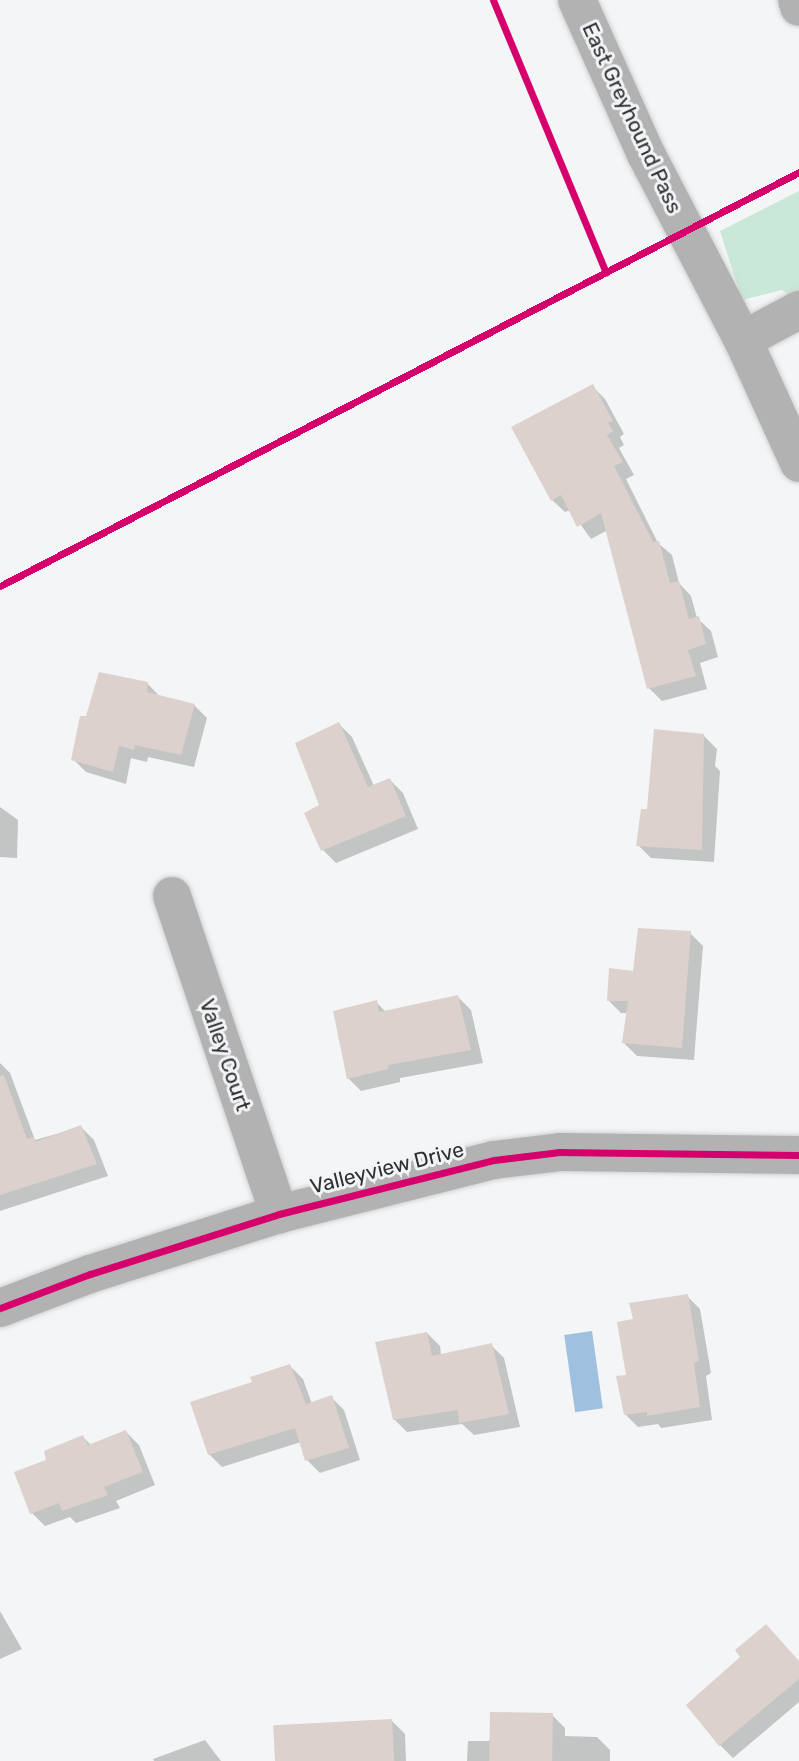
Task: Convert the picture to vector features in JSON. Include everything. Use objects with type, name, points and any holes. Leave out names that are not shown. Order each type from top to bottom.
[{"type":"street","name":"East Greyhound Pass","points":[[577,0],[646,154],[743,340],[799,463]]},
{"type":"street","points":[[797,0],[799,8]]},
{"type":"street","points":[[743,340],[799,310]]},
{"type":"street","name":"Valley Court","points":[[172,895],[279,1214]]},
{"type":"street","name":"Valleyview Drive","points":[[0,1308],[90,1274],[279,1214],[430,1173],[561,1152],[799,1155]]},
{"type":"green space","points":[[799,191],[799,302],[782,290],[742,300],[720,231]]},
{"type":"water","points":[[592,1331],[603,1408],[575,1412],[564,1335]]},
{"type":"building","points":[[593,384],[613,421],[608,423],[613,431],[607,435],[623,462],[614,466],[653,542],[659,541],[670,583],[679,581],[689,619],[699,616],[706,644],[688,650],[696,676],[647,689],[601,513],[577,527],[561,495],[551,501],[511,427]]},
{"type":"building","points":[[99,672],[148,682],[147,692],[195,704],[181,755],[135,745],[134,750],[119,746],[113,772],[71,760],[80,716],[86,716]]},
{"type":"building","points":[[339,722],[368,787],[390,778],[406,816],[321,851],[304,813],[319,805],[295,743]]},
{"type":"building","points":[[654,729],[704,734],[702,850],[636,846],[641,809],[647,809]]},
{"type":"building","points":[[638,928],[691,931],[682,1048],[622,1043],[628,1001],[607,1001],[609,968],[633,971]]},
{"type":"building","points":[[458,995],[471,1050],[388,1065],[388,1069],[347,1079],[333,1011],[377,1000],[379,1012]]},
{"type":"building","points":[[4,1075],[27,1139],[34,1137],[35,1142],[81,1125],[97,1164],[0,1195],[0,1076]]},
{"type":"building","points":[[688,1294],[699,1361],[694,1363],[700,1407],[647,1416],[647,1412],[624,1415],[616,1376],[626,1375],[617,1322],[633,1319],[629,1303]]},
{"type":"building","points":[[427,1332],[432,1356],[492,1343],[509,1414],[459,1423],[458,1410],[393,1420],[375,1342]]},
{"type":"building","points":[[290,1364],[306,1404],[332,1395],[349,1448],[305,1461],[295,1428],[208,1455],[190,1402],[252,1382],[250,1377]]},
{"type":"building","points":[[126,1430],[143,1472],[104,1487],[108,1495],[62,1511],[59,1503],[30,1514],[14,1472],[46,1460],[44,1451],[83,1435],[88,1445]]},
{"type":"building","points":[[766,1624],[799,1661],[799,1679],[719,1746],[686,1705],[740,1657],[735,1650]]},
{"type":"building","points":[[490,1712],[553,1713],[552,1761],[489,1761]]},
{"type":"building","points":[[392,1719],[394,1761],[275,1761],[273,1725]]},
{"type":"cycle path","points":[[493,0],[606,273]]},
{"type":"cycle path","points":[[0,586],[799,172]]},
{"type":"cycle path","points":[[0,1308],[90,1274],[279,1214],[494,1160],[560,1152],[799,1155]]}]
